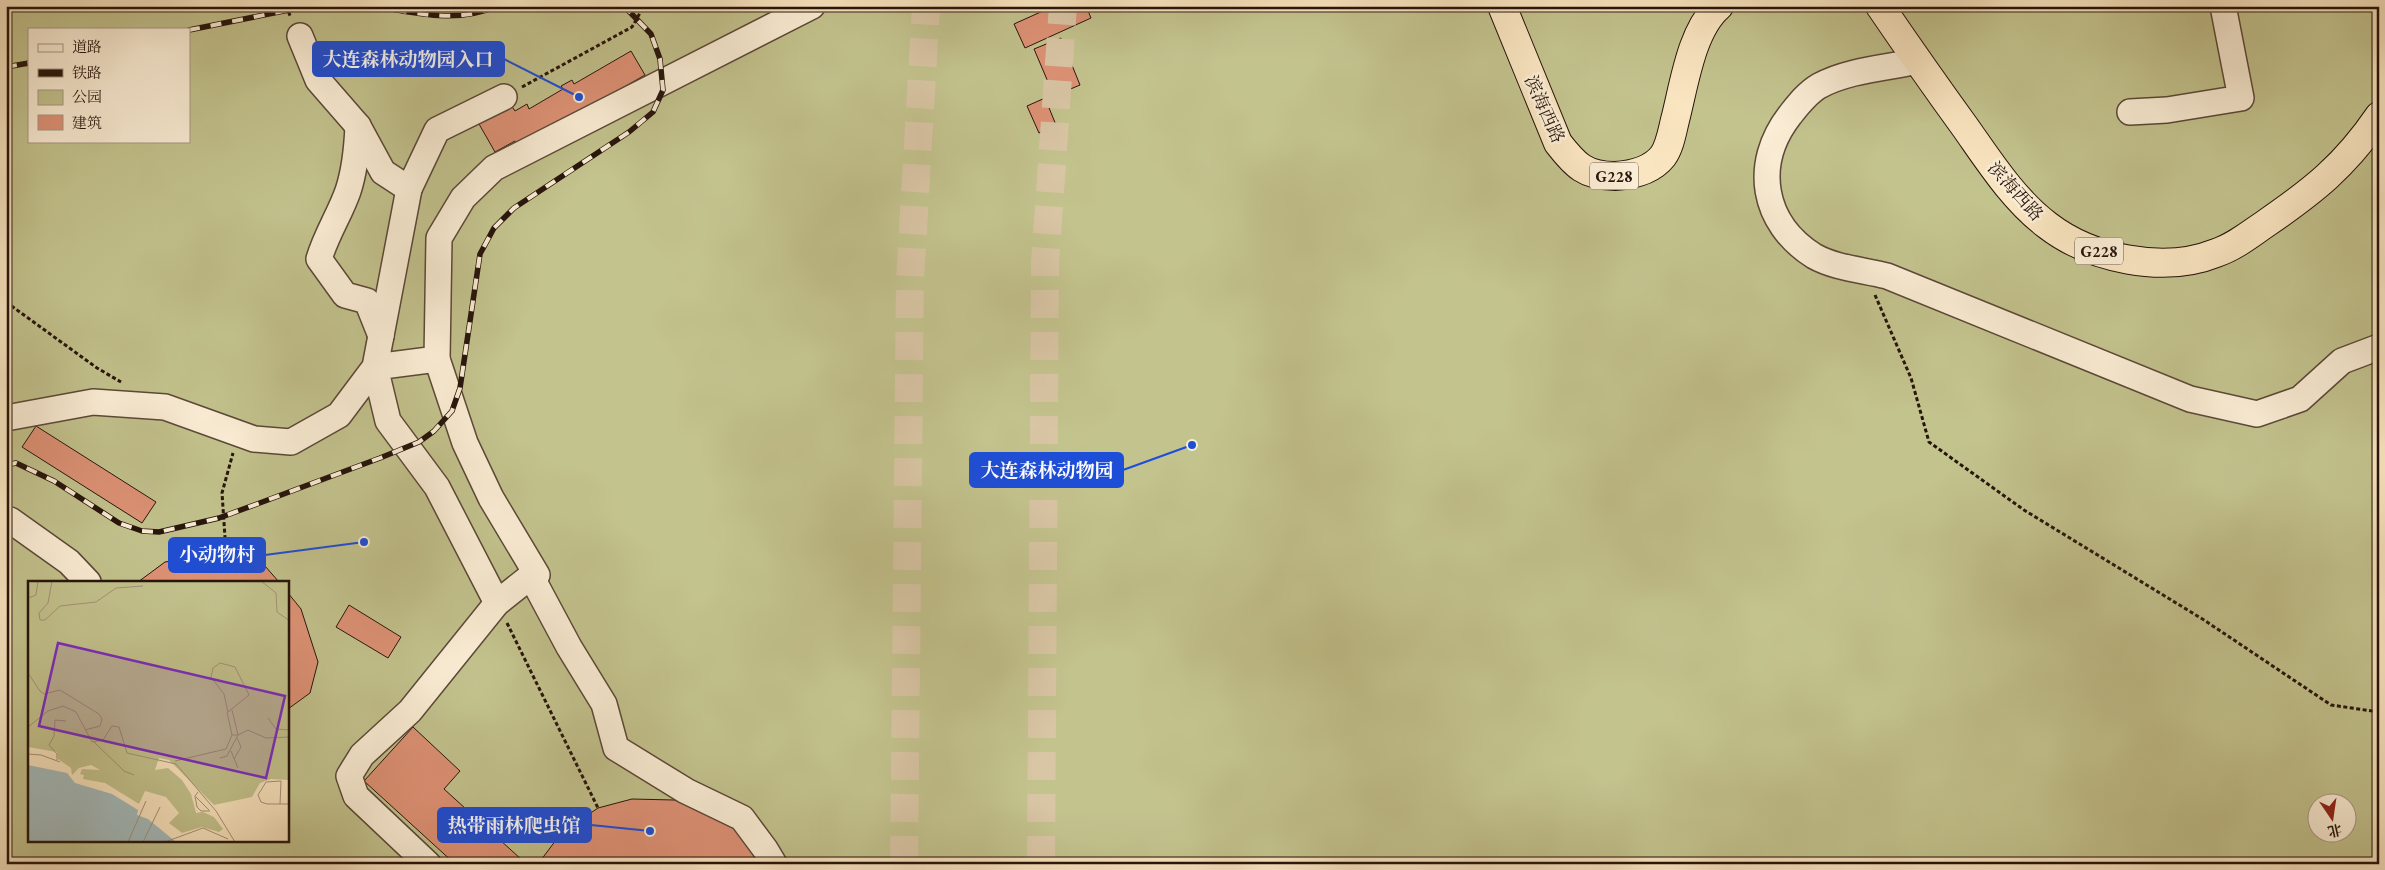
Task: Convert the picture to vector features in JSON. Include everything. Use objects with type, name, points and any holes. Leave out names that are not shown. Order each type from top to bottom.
[{"type":"highway","name":"滨海西路","points":[[1502,6],[1558,143],[1572,160],[1585,171],[1601,176],[1638,172],[1652,166],[1663,156],[1670,142],[1693,50],[1702,28],[1719,6]]},
{"type":"highway","name":"滨海西路","points":[[1880,6],[1997,171],[2024,204],[2042,220],[2077,243],[2134,260],[2189,261],[2216,254],[2240,242],[2313,191],[2334,172],[2379,116]]},
{"type":"street","points":[[537,575],[491,498],[469,451],[438,359],[438,238],[463,198],[494,168],[812,6]]},
{"type":"street","points":[[2130,112],[2167,110],[2241,98],[2224,6]]},
{"type":"street","points":[[300,36],[318,80],[358,126],[383,172],[409,189]]},
{"type":"street","points":[[1918,61],[1839,77],[1818,87],[1802,100],[1776,136],[1769,155],[1766,172],[1768,193],[1774,213],[1784,229],[1798,244],[1816,257],[1836,265],[1887,276],[2190,399],[2257,414],[2300,399],[2342,361],[2379,347]]},
{"type":"street","points":[[497,602],[436,487],[388,421],[375,367],[409,189],[437,130],[504,97]]},
{"type":"street","points":[[358,126],[356,160],[348,192],[326,235],[319,259],[345,295],[367,301],[381,336]]},
{"type":"street","points":[[6,418],[93,402],[165,407],[254,439],[291,442],[339,415],[375,367],[438,359]]},
{"type":"street","points":[[6,520],[10,520],[69,562],[87,581]]},
{"type":"street","points":[[428,864],[356,796],[349,776],[362,755],[410,711],[497,602],[531,576],[569,647],[604,704],[616,748],[686,791],[742,818],[766,849],[774,864]]},
{"type":"path","points":[[504,97],[632,27],[644,6]]},
{"type":"path","points":[[1864,270],[1911,378],[1929,442],[2024,510],[2204,620],[2332,705],[2379,712]]},
{"type":"path","points":[[6,302],[96,368]]},
{"type":"path","points":[[226,552],[222,493],[238,433]]},
{"type":"path","points":[[497,602],[598,808]]},
{"type":"green space","points":[[6,6],[2379,6],[2379,864],[6,864]]},
{"type":"building","points":[[1054,6],[1086,6],[1091,18],[1025,48],[1014,24]]},
{"type":"building","points":[[1061,38],[1080,85],[1054,96],[1034,49]]},
{"type":"building","points":[[631,51],[645,75],[514,150],[515,141],[495,152],[479,124],[511,105],[515,111],[527,104],[529,109],[563,89],[561,86],[572,80],[574,84]]},
{"type":"building","points":[[1045,98],[1056,125],[1039,133],[1027,106]]},
{"type":"building","points":[[36,426],[156,502],[142,523],[22,447]]},
{"type":"building","points":[[226,552],[265,566],[278,581],[139,581],[165,562]]},
{"type":"building","points":[[289,594],[301,609],[318,662],[310,693],[289,708]]},
{"type":"building","points":[[349,605],[401,637],[388,658],[336,627]]},
{"type":"building","points":[[413,727],[460,771],[444,789],[522,860],[518,864],[455,864],[364,781]]},
{"type":"building","points":[[632,799],[674,800],[706,810],[736,830],[762,864],[538,864],[562,832],[598,808]]},
{"type":"tunnel","points":[[904,864],[910,280],[926,6]]},
{"type":"tunnel","points":[[1041,864],[1045,263],[1063,6]]},
{"type":"railway","points":[[190,30],[299,8],[327,6]]},
{"type":"railway","points":[[374,6],[421,14],[452,16],[467,15],[497,6]]},
{"type":"railway","points":[[6,465],[16,463],[54,481],[119,523],[142,531],[159,532],[219,518],[380,458],[419,442],[434,431],[452,411],[460,388],[480,254],[494,228],[514,208],[629,132],[653,112],[663,90],[660,59],[651,34],[624,6]]},
{"type":"railway","points":[[6,67],[28,63]]},
{"type":"place","name":"大连森林动物园入口","points":[[579,97]]},
{"type":"place","name":"大连森林动物园","points":[[1192,445]]},
{"type":"place","name":"小动物村","points":[[364,542]]},
{"type":"place","name":"热带雨林爬虫馆","points":[[650,831]]}]
